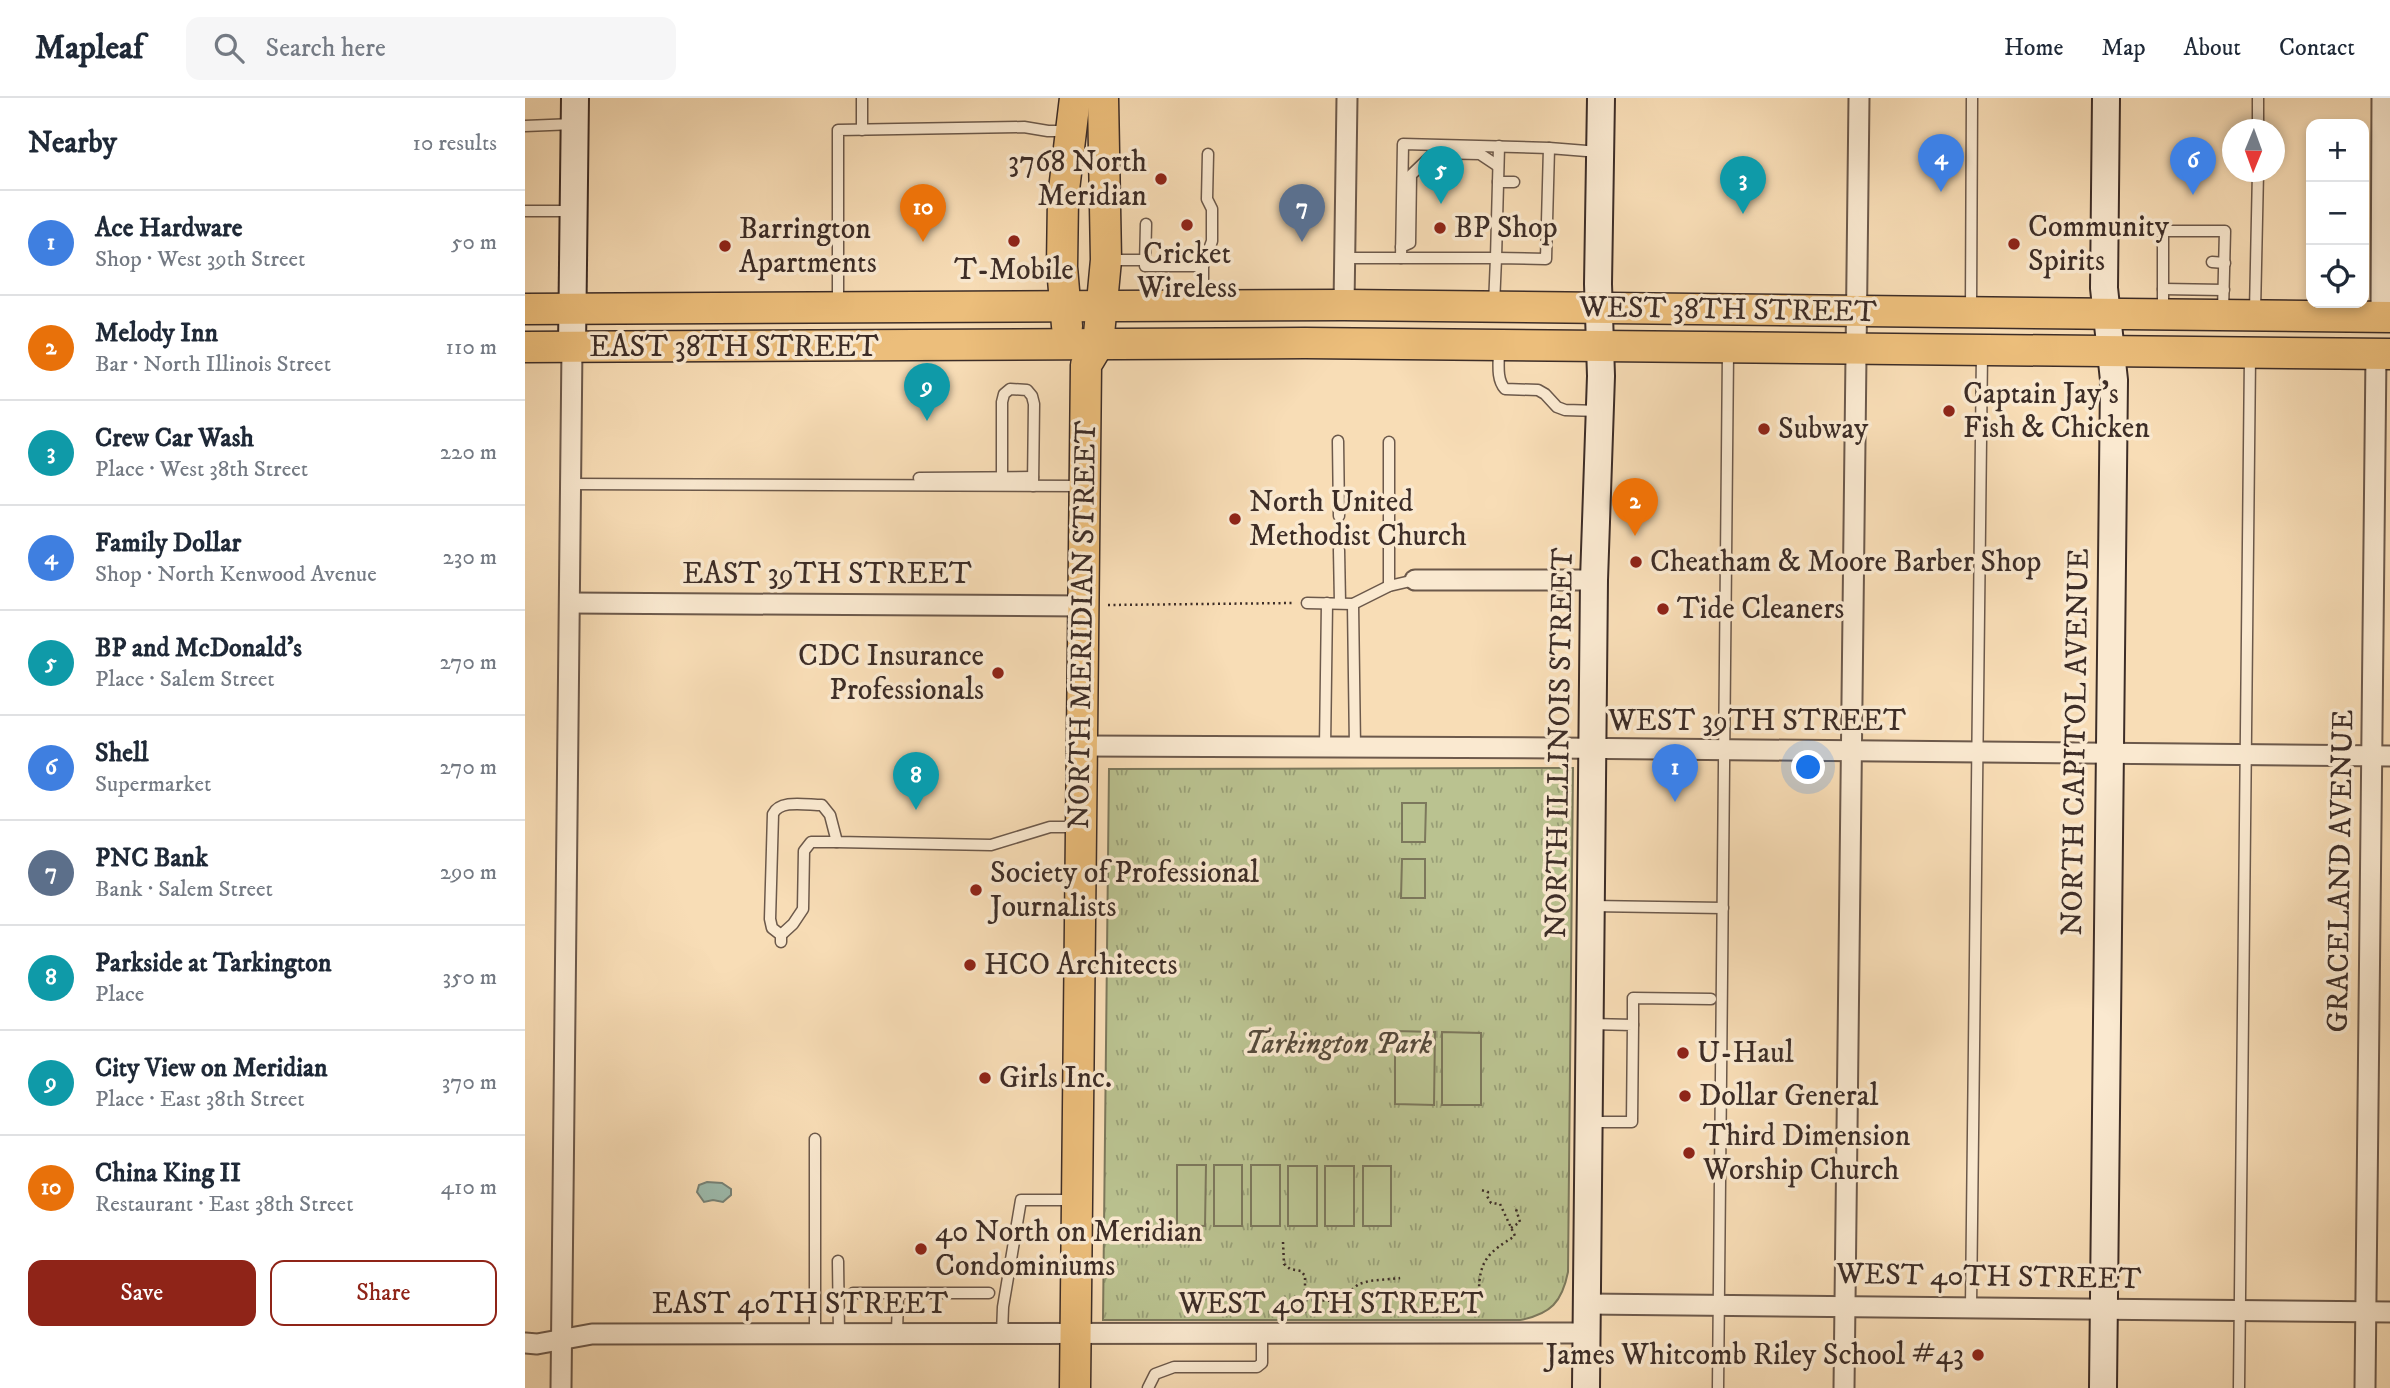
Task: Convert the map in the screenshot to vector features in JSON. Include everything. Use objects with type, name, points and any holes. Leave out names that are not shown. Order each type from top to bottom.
[{"type":"main road","points":[[572,347],[575,98]]},
{"type":"main road","name":"NORTH MERIDIAN STREET","points":[[1075,98],[1063,198],[1062,267],[1066,307],[1084,351],[1085,486],[1098,606],[1082,746],[1075,1388]]},
{"type":"main road","name":"NORTH MERIDIAN STREET","points":[[1084,351],[1102,307],[1106,260],[1104,98]]},
{"type":"main road","name":"NORTH ILLINOIS STREET","points":[[1586,1388],[1594,580],[1601,347],[1601,98]]},
{"type":"main road","name":"NORTH CAPITOL AVENUE","points":[[2103,1388],[2114,393],[2106,314],[2103,230],[2106,98]]},
{"type":"main road","name":"WEST 38TH STREET","points":[[1066,307],[1344,305],[2106,314],[2163,302],[2224,303],[2255,315],[2385,317]]},
{"type":"main road","name":"EAST 38TH STREET","points":[[525,309],[1066,307]]},
{"type":"main road","name":"WEST 38TH STREET","points":[[1084,351],[1305,343],[2383,354]]},
{"type":"main road","name":"EAST 38TH STREET","points":[[525,347],[1084,351]]},
{"type":"street","points":[[1344,305],[1347,98]]},
{"type":"street","points":[[1844,1388],[1859,98]]},
{"type":"street","points":[[2382,98],[2385,317]]},
{"type":"street","points":[[561,1388],[572,347]]},
{"type":"street","name":"GRACELAND AVENUE","points":[[2365,1388],[2381,756],[2383,354]]},
{"type":"street","points":[[1415,580],[1594,580]]},
{"type":"street","name":"EAST 39TH STREET","points":[[570,603],[1098,606]]},
{"type":"street","name":"WEST 39TH STREET","points":[[1082,746],[2381,756]]},
{"type":"street","name":"WEST 40TH STREET","points":[[1587,1304],[2390,1312]]},
{"type":"street","name":"WEST 40TH STREET","points":[[1075,1334],[1587,1333]]},
{"type":"street","name":"EAST 40TH STREET","points":[[525,1343],[592,1334],[1075,1334]]},
{"type":"lane","points":[[862,98],[862,130]]},
{"type":"lane","points":[[1971,313],[1972,98]]},
{"type":"lane","points":[[2258,98],[2258,119]]},
{"type":"lane","points":[[527,127],[575,124]]},
{"type":"lane","points":[[838,309],[838,130],[1024,127],[1072,131]]},
{"type":"lane","points":[[1401,253],[1403,144],[1600,152]]},
{"type":"lane","points":[[1494,308],[1499,146]]},
{"type":"lane","points":[[1345,258],[1401,253],[1546,259],[1544,183],[1549,148]]},
{"type":"lane","points":[[1401,253],[1410,243],[1411,176],[1433,153],[1480,153],[1499,166]]},
{"type":"lane","points":[[1203,306],[1203,266],[1212,241],[1212,209],[1207,199],[1207,154]]},
{"type":"lane","points":[[1498,182],[1514,182]]},
{"type":"lane","points":[[2255,315],[2258,182]]},
{"type":"lane","points":[[525,211],[574,211]]},
{"type":"lane","points":[[1146,223],[1145,266],[1203,266]]},
{"type":"lane","points":[[1497,227],[1514,228]]},
{"type":"lane","points":[[2103,230],[2225,231],[2224,303]]},
{"type":"lane","points":[[2163,231],[2168,262],[2163,302]]},
{"type":"lane","points":[[1106,260],[1146,260]]},
{"type":"lane","points":[[2212,262],[2225,263]]},
{"type":"lane","points":[[1499,345],[1500,384],[1506,389],[1538,390],[1557,407],[1565,410],[1599,411]]},
{"type":"lane","points":[[1718,1388],[1728,348]]},
{"type":"lane","points":[[1971,1307],[1982,351]]},
{"type":"lane","points":[[2239,1388],[2250,354]]},
{"type":"lane","points":[[1002,477],[1004,394],[1010,389],[1027,390],[1032,396],[1033,482]]},
{"type":"lane","points":[[1338,441],[1339,516]]},
{"type":"lane","points":[[1389,442],[1389,586]]},
{"type":"lane","points":[[919,478],[1002,477],[1033,482]]},
{"type":"lane","points":[[571,484],[1033,482],[1085,486]]},
{"type":"lane","points":[[1339,550],[1340,603]]},
{"type":"lane","points":[[1307,603],[1353,604],[1389,586],[1415,580]]},
{"type":"lane","points":[[1325,747],[1327,603]]},
{"type":"lane","points":[[1353,604],[1355,748]]},
{"type":"lane","points":[[837,842],[831,815],[821,806],[782,805],[776,808],[773,814],[770,919],[772,928],[781,939],[803,909],[804,851],[811,842],[991,845],[1050,827],[1081,827]]},
{"type":"lane","points":[[1591,906],[1723,908]]},
{"type":"lane","points":[[1588,1122],[1632,1122],[1633,998],[1711,999]]},
{"type":"lane","points":[[1590,1024],[1633,1025]]},
{"type":"lane","points":[[815,1139],[815,1334]]},
{"type":"lane","points":[[1002,1334],[1003,1307],[1021,1200],[1077,1200]]},
{"type":"lane","points":[[838,1261],[839,1334]]},
{"type":"lane","points":[[853,1293],[989,1293]]},
{"type":"lane","points":[[897,1334],[898,1294]]},
{"type":"lane","points":[[1148,1388],[1155,1374],[1174,1367],[1257,1367],[1262,1363],[1262,1333]]},
{"type":"path","points":[[1098,606],[1307,603]]},
{"type":"path","points":[[1479,1292],[1479,1273],[1491,1251],[1515,1236],[1500,1205],[1491,1203],[1488,1192],[1482,1190]]},
{"type":"path","points":[[1511,1227],[1520,1222],[1515,1206]]},
{"type":"path","points":[[1283,1242],[1284,1264],[1290,1269],[1301,1271],[1305,1276],[1305,1321]]},
{"type":"path","points":[[1306,1300],[1337,1301],[1359,1284],[1369,1280],[1400,1278]]},
{"type":"green space","name":"Tarkington Park","points":[[1573,768],[1568,1272],[1562,1291],[1553,1305],[1540,1314],[1520,1320],[1103,1320],[1109,769]]},
{"type":"green space","points":[[1402,803],[1426,803],[1425,842],[1402,842]]},
{"type":"green space","points":[[1402,859],[1425,859],[1425,898],[1401,898]]},
{"type":"green space","points":[[1395,1031],[1435,1032],[1434,1105],[1395,1104]]},
{"type":"green space","points":[[1442,1032],[1481,1033],[1481,1105],[1442,1105]]},
{"type":"green space","points":[[1177,1165],[1206,1165],[1205,1226],[1177,1225]]},
{"type":"green space","points":[[1214,1165],[1242,1165],[1242,1226],[1214,1226]]},
{"type":"green space","points":[[1251,1165],[1280,1165],[1280,1226],[1251,1226]]},
{"type":"green space","points":[[1288,1166],[1317,1166],[1317,1226],[1288,1226]]},
{"type":"green space","points":[[1325,1166],[1354,1166],[1354,1226],[1325,1226]]},
{"type":"green space","points":[[1363,1166],[1391,1166],[1391,1226],[1363,1226]]},
{"type":"shaded area","points":[[707,1182],[722,1183],[731,1189],[731,1195],[723,1202],[704,1202],[697,1192],[699,1185]]},
{"type":"place","name":"3768 North Meridian","points":[[1161,179]]},
{"type":"place","name":"Family Dollar","points":[[1941,192]]},
{"type":"place","name":"Shell","points":[[2193,195]]},
{"type":"place","name":"BP and McDonald's","points":[[1441,204]]},
{"type":"place","name":"Crew Car Wash","points":[[1743,214]]},
{"type":"place","name":"Cricket Wireless","points":[[1187,225]]},
{"type":"place","name":"BP Shop","points":[[1440,228]]},
{"type":"place","name":"T-Mobile","points":[[1014,241]]},
{"type":"place","name":"China King II","points":[[923,242]]},
{"type":"place","name":"PNC Bank","points":[[1302,242]]},
{"type":"place","name":"Community Spirits","points":[[2014,244]]},
{"type":"place","name":"Barrington Apartments","points":[[725,246]]},
{"type":"place","name":"Captain Jay's Fish & Chicken","points":[[1949,411]]},
{"type":"place","name":"City View on Meridian","points":[[927,421]]},
{"type":"place","name":"Subway","points":[[1764,429]]},
{"type":"place","name":"North United Methodist Church","points":[[1235,519]]},
{"type":"place","name":"Melody Inn","points":[[1635,536]]},
{"type":"place","name":"Cheatham & Moore Barber Shop","points":[[1636,562]]},
{"type":"place","name":"Tide Cleaners","points":[[1663,609]]},
{"type":"place","name":"CDC Insurance Professionals","points":[[998,673]]},
{"type":"place","name":"Ace Hardware","points":[[1675,802]]},
{"type":"place","name":"Parkside at Tarkington","points":[[916,810]]},
{"type":"place","name":"Society of Professional Journalists","points":[[976,890]]},
{"type":"place","name":"HCO Architects","points":[[970,965]]},
{"type":"place","name":"U-Haul","points":[[1683,1053]]},
{"type":"place","name":"Girls Inc.","points":[[985,1078]]},
{"type":"place","name":"Dollar General","points":[[1685,1096]]},
{"type":"place","name":"Third Dimension Worship Church","points":[[1689,1153]]},
{"type":"place","name":"40 North on Meridian Condominiums","points":[[921,1249]]},
{"type":"place","name":"James Whitcomb Riley School #43","points":[[1978,1355]]}]
